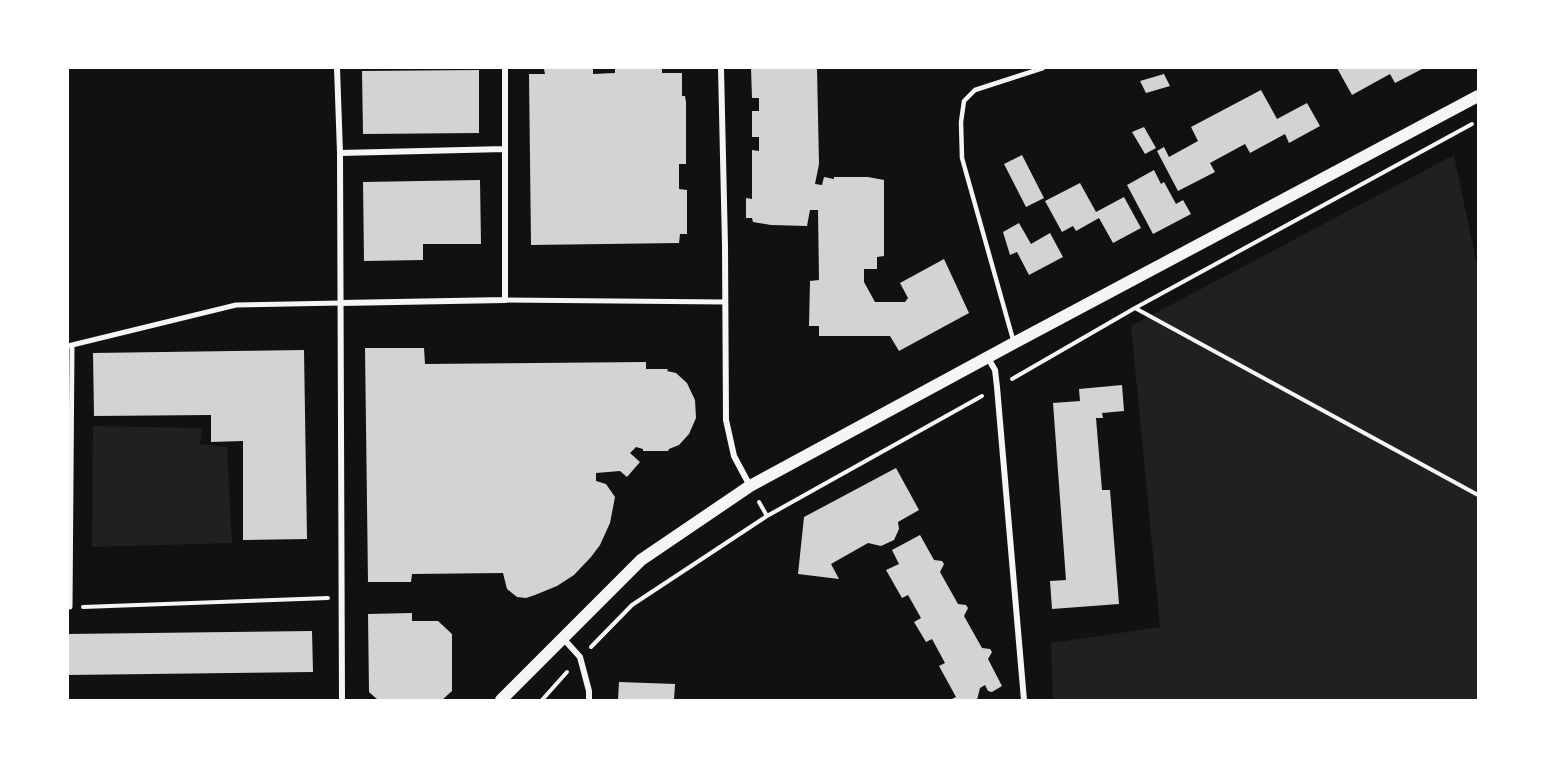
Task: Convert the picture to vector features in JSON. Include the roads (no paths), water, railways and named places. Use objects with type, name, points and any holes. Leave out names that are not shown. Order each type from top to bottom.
[{"type":"main road","points":[[501,700],[641,560],[750,486],[1479,96]]},
{"type":"street","points":[[337,68],[340,153],[342,700]]},
{"type":"street","points":[[505,68],[505,300]]},
{"type":"street","points":[[721,68],[726,420],[734,456],[750,486]]},
{"type":"street","points":[[340,153],[505,149]]},
{"type":"street","points":[[70,607],[70,345],[236,305],[505,300],[725,302]]},
{"type":"street","points":[[988,358],[995,370],[997,387],[1024,700]]},
{"type":"street","points":[[562,637],[580,657],[589,691],[589,700]]},
{"type":"lane","points":[[1014,343],[962,158],[961,122],[964,101],[975,90],[1042,68]]}]
